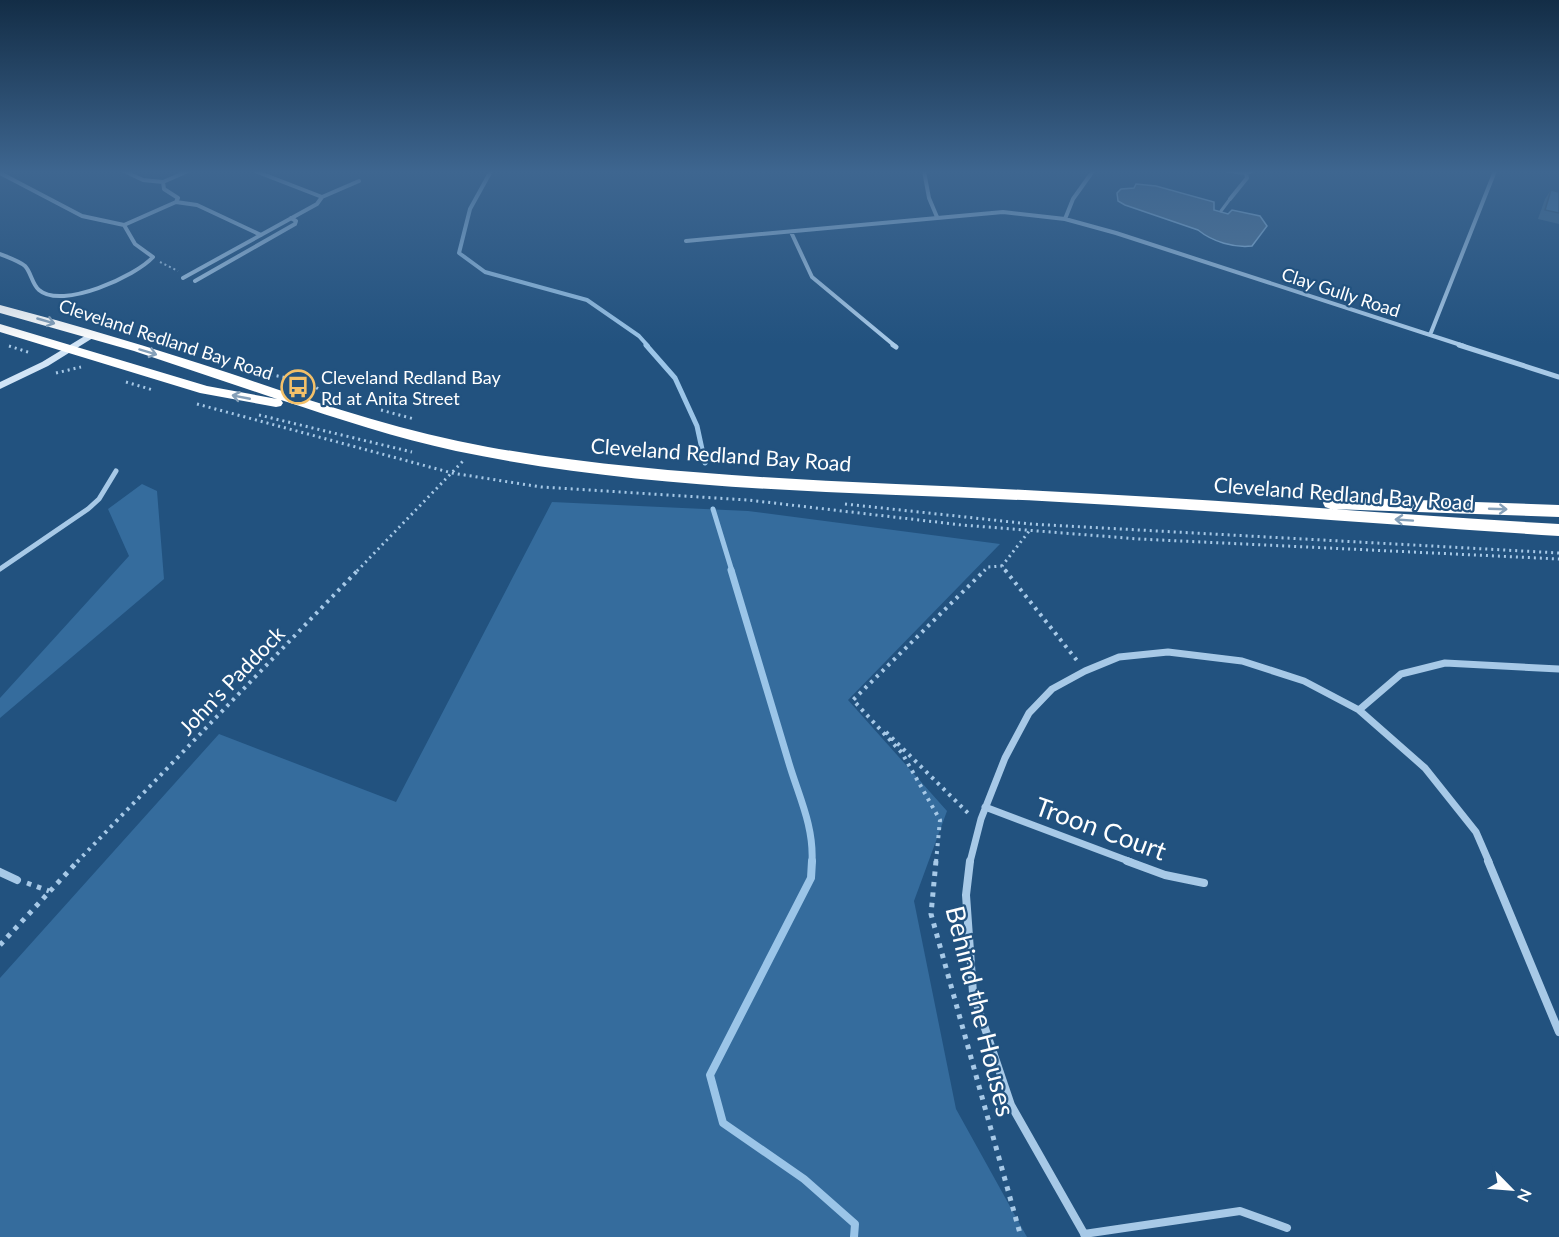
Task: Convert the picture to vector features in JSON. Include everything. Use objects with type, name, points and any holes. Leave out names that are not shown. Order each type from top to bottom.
[{"type":"highway","name":"Cleveland Redland Bay Road","points":[[0,309],[93,334],[222,375],[320,410],[474,456],[673,477],[1125,500],[1559,530]]},
{"type":"highway","name":"Cleveland Redland Bay Road","points":[[0,328],[205,390],[320,410]]},
{"type":"highway","name":"Cleveland Redland Bay Road","points":[[1125,500],[1559,511]]},
{"type":"street","points":[[0,254],[26,266],[39,290],[61,297],[80,294],[151,261],[153,255],[135,244],[126,229]]},
{"type":"street","points":[[247,229],[269,239]]},
{"type":"street","points":[[185,277],[271,229]]},
{"type":"street","points":[[195,281],[287,229]]},
{"type":"street","name":"Clay Gully Road","points":[[686,241],[822,229]]},
{"type":"street","name":"Clay Gully Road","points":[[1100,229],[1559,377]]},
{"type":"street","points":[[1430,335],[1472,229]]},
{"type":"street","points":[[790,232],[812,277],[896,347]]},
{"type":"street","points":[[0,386],[72,349],[93,334]]},
{"type":"street","points":[[0,569],[88,509],[99,499],[116,471]]},
{"type":"street","points":[[1287,1228],[1240,1211],[1085,1235],[1011,1105],[973,993],[966,896],[971,856],[981,819],[1005,758],[1029,712],[1052,689],[1085,671],[1119,657],[1168,652],[1242,661],[1304,681],[1359,710],[1425,768],[1476,832],[1559,1032]]},
{"type":"street","points":[[1359,710],[1401,674],[1445,663],[1559,669]]},
{"type":"street","name":"Troon Court","points":[[985,807],[1165,875],[1204,883]]},
{"type":"street","points":[[0,872],[17,879]]},
{"type":"path","points":[[151,261],[160,262],[185,277]]},
{"type":"path","points":[[463,462],[474,456]]},
{"type":"path","name":"John's Paddock","points":[[0,945],[49,891],[463,462],[474,456]]},
{"type":"path","points":[[845,504],[1030,524],[1559,553]]},
{"type":"path","points":[[1002,567],[1030,530]]},
{"type":"path","points":[[981,819],[967,813],[853,700],[988,567],[1002,567]]},
{"type":"path","points":[[1002,567],[1085,671]]},
{"type":"path","name":"Behind the Houses","points":[[853,700],[902,753],[940,820],[930,914],[1021,1237]]},
{"type":"path","points":[[17,879],[49,891]]},
{"type":"shaded area","points":[[1194,229],[1265,229],[1252,246],[1224,243]]},
{"type":"shaded area","points":[[142,484],[157,491],[164,579],[0,718],[0,698],[129,556],[108,509]]},
{"type":"shaded area","points":[[552,502],[748,511],[1000,544],[848,700],[947,811],[914,901],[956,1109],[1027,1237],[0,1237],[0,978],[219,734],[396,802]]},
{"type":"waterway","points":[[465,229],[459,253],[485,272],[587,300],[639,336],[648,346]]},
{"type":"waterway","points":[[646,345],[675,378],[697,426],[705,463]]},
{"type":"waterway","points":[[713,509],[732,571]]},
{"type":"waterway","points":[[731,570],[804,810],[810,835],[812,861]]},
{"type":"waterway","points":[[812,861],[811,878],[710,1075],[723,1123],[804,1179],[855,1224],[854,1237]]},
{"type":"place","name":"Cleveland Redland Bay Rd at Anita Street","points":[[298,387]]}]
